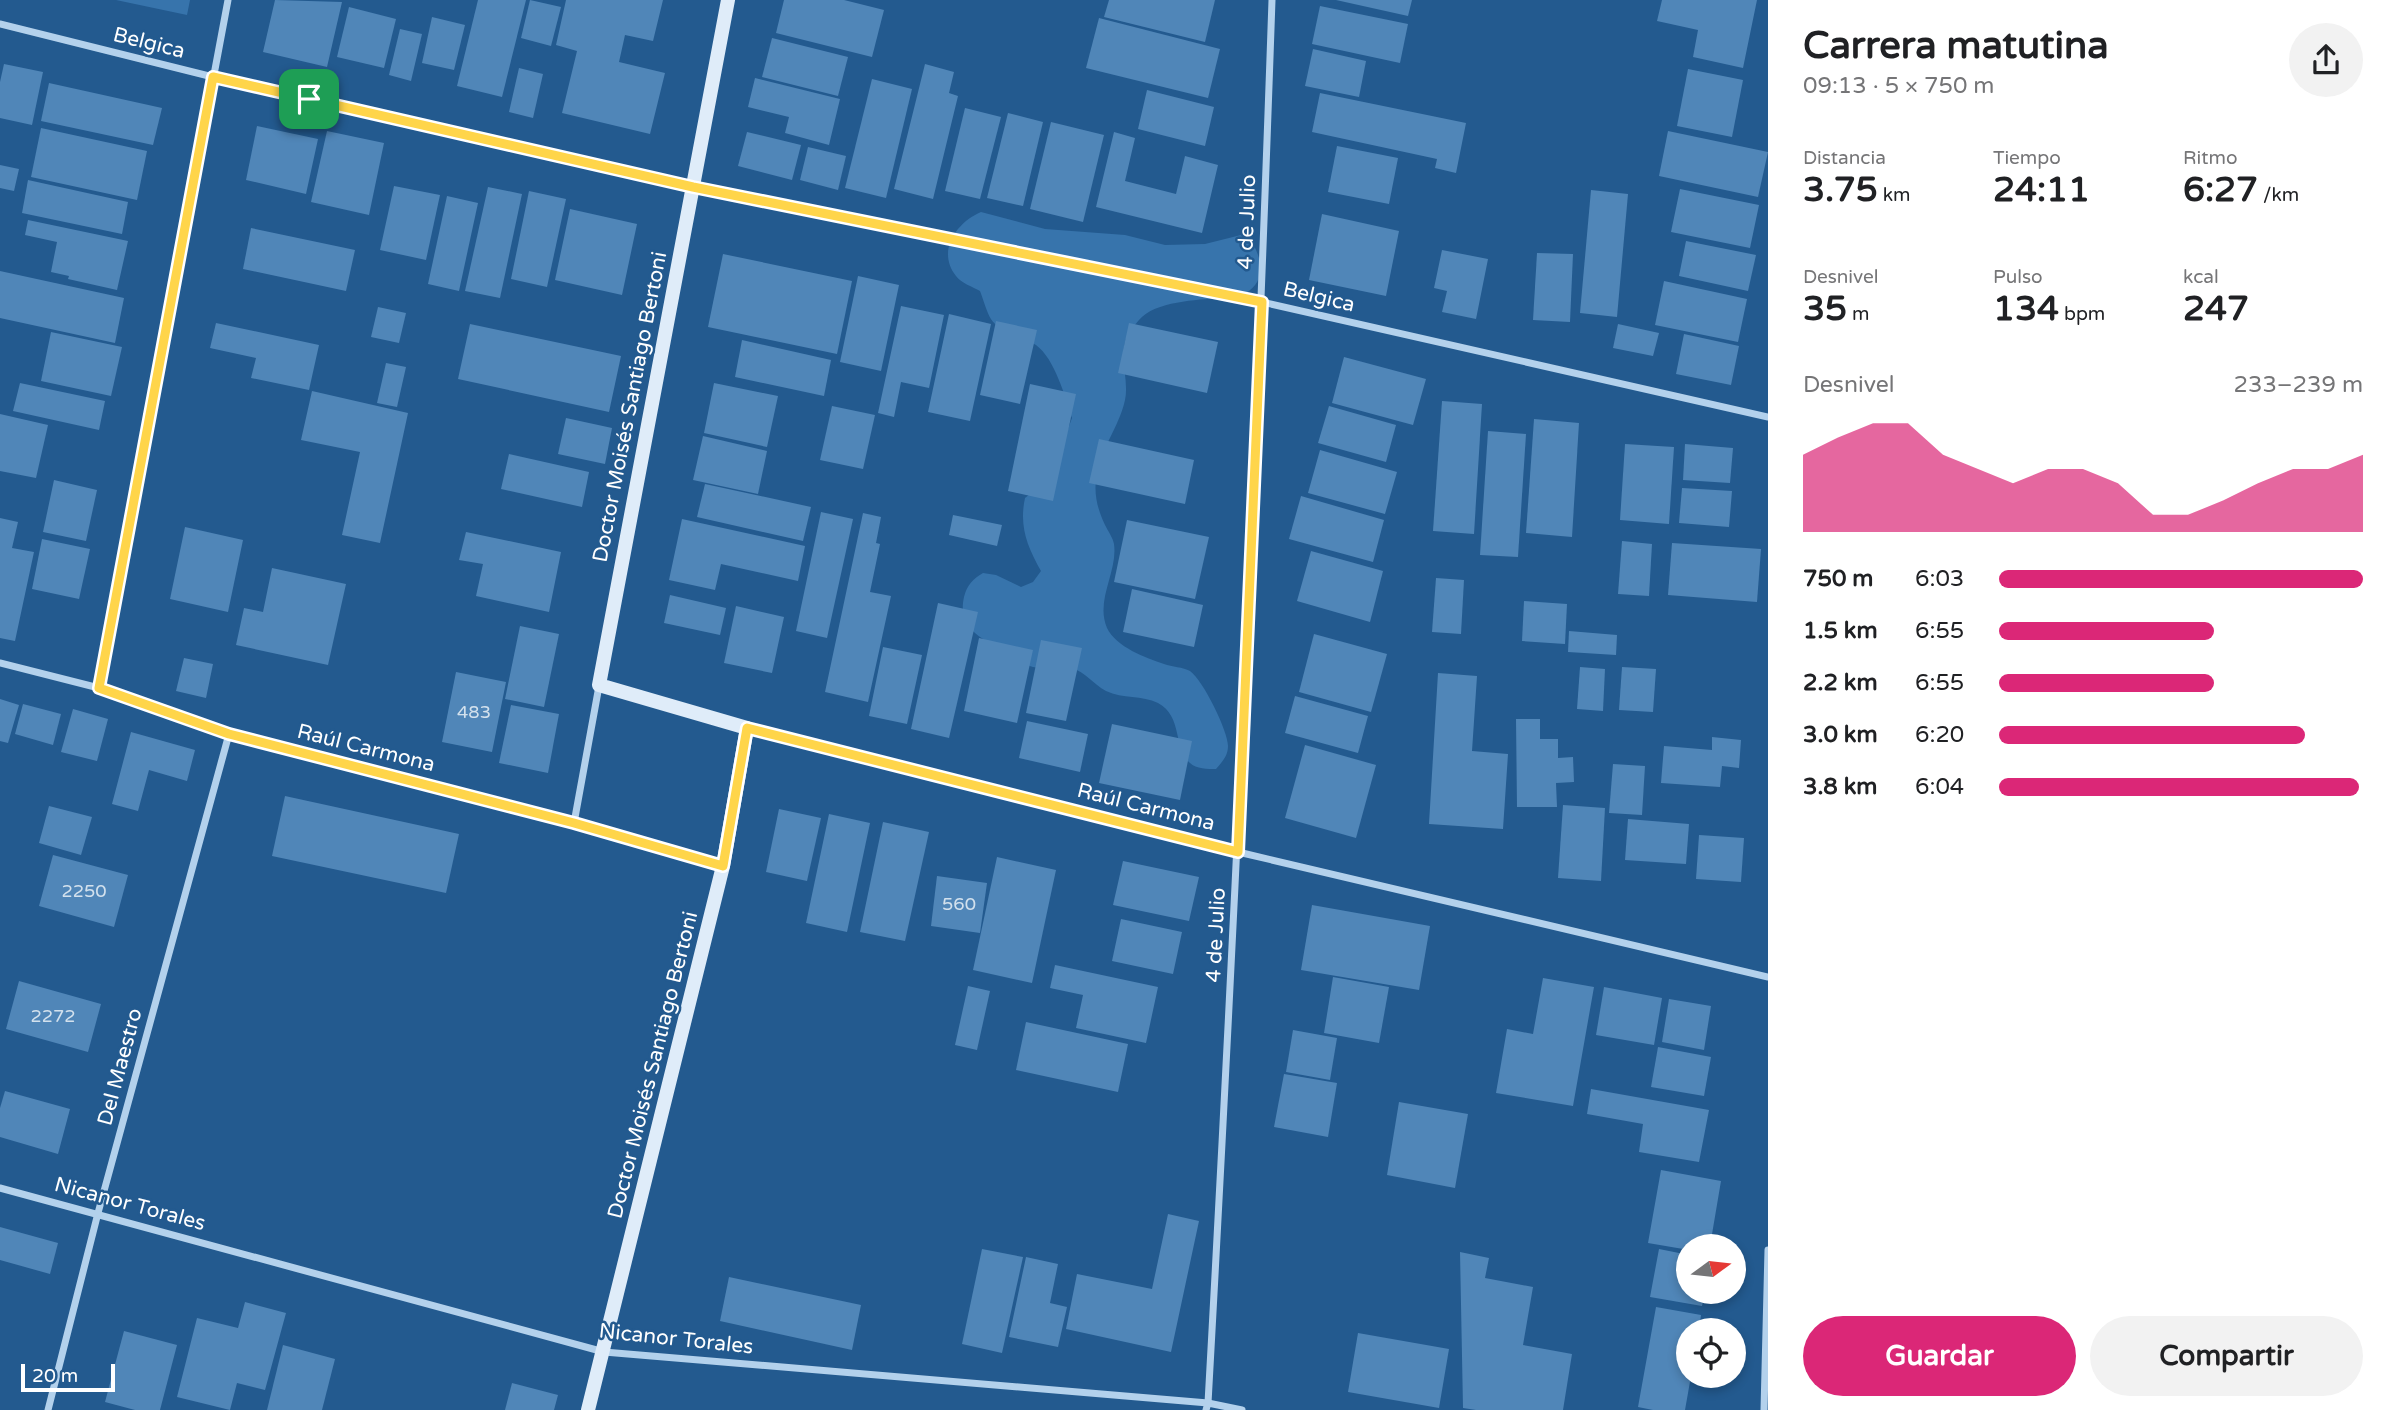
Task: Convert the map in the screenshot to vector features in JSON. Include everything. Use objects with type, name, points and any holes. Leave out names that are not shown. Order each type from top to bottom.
[{"type":"street","points":[[99,688],[228,0]]},
{"type":"street","name":"Doctor Moisés Santiago Bertoni","points":[[574,823],[728,0]]},
{"type":"street","name":"4 de Julio","points":[[1207,1406],[1238,852],[1272,0]]},
{"type":"street","name":"Belgica","points":[[0,24],[213,77],[693,187],[1262,302],[1768,417]]},
{"type":"street","name":"Raúl Carmona","points":[[0,663],[99,688],[229,734],[574,823],[723,866]]},
{"type":"street","name":"Raúl Carmona","points":[[599,685],[747,728],[1238,852],[1768,977]]},
{"type":"street","name":"Doctor Moisés Santiago Bertoni","points":[[588,1410],[723,866],[747,728]]},
{"type":"street","name":"Del Maestro","points":[[48,1410],[229,734]]},
{"type":"street","name":"Nicanor Torales","points":[[0,1188],[604,1352],[1242,1410]]},
{"type":"street","points":[[1764,1410],[1768,1250]]},
{"type":"shaded area","points":[[116,0],[190,0],[187,15]]},
{"type":"shaded area","points":[[981,212],[1045,229],[1125,235],[1165,245],[1205,244],[1245,234],[1255,248],[1260,272],[1258,280],[1246,293],[1166,305],[1146,314],[1131,330],[1124,349],[1125,400],[1101,458],[1096,479],[1099,508],[1114,544],[1113,565],[1104,607],[1107,628],[1117,641],[1132,651],[1190,671],[1195,676],[1214,706],[1227,739],[1227,753],[1216,769],[1199,768],[1190,763],[1181,750],[1171,716],[1158,703],[1106,691],[1081,672],[1071,668],[1033,667],[1026,664],[980,637],[964,617],[964,597],[967,589],[973,580],[983,573],[996,575],[1021,587],[1033,582],[1041,571],[1024,527],[1025,498],[1049,472],[1060,452],[1072,418],[1058,379],[1043,351],[995,324],[988,314],[980,291],[961,281],[950,266],[948,257],[952,238],[964,223]]},
{"type":"building","points":[[275,0],[342,2],[327,67],[263,52]]},
{"type":"building","points":[[478,0],[526,0],[502,97],[457,86]]},
{"type":"building","points":[[530,0],[561,7],[551,46],[521,38]]},
{"type":"building","points":[[566,0],[663,0],[653,41],[625,35],[619,62],[665,73],[650,134],[562,113],[577,51],[556,45]]},
{"type":"building","points":[[784,0],[844,0],[884,10],[872,57],[776,33]]},
{"type":"building","points":[[1109,0],[1215,0],[1205,42],[1104,17]]},
{"type":"building","points":[[1336,0],[1412,0],[1408,16]]},
{"type":"building","points":[[1662,0],[1757,0],[1743,68],[1693,57],[1698,30],[1657,21]]},
{"type":"building","points":[[1320,6],[1408,24],[1400,63],[1312,44]]},
{"type":"building","points":[[349,7],[396,19],[384,68],[337,57]]},
{"type":"building","points":[[432,17],[465,25],[454,70],[422,63]]},
{"type":"building","points":[[1099,18],[1220,49],[1208,98],[1086,68]]},
{"type":"building","points":[[400,29],[422,34],[411,81],[389,75]]},
{"type":"building","points":[[772,38],[848,57],[838,96],[762,77]]},
{"type":"building","points":[[1313,49],[1366,61],[1359,97],[1305,86]]},
{"type":"building","points":[[4,64],[43,72],[32,125],[0,118],[0,82]]},
{"type":"building","points":[[925,64],[954,72],[949,93],[958,96],[933,199],[894,189]]},
{"type":"building","points":[[519,68],[543,74],[533,118],[509,112]]},
{"type":"building","points":[[1688,69],[1743,80],[1732,137],[1677,126]]},
{"type":"building","points":[[755,78],[840,99],[829,145],[785,133],[789,117],[748,107]]},
{"type":"building","points":[[872,79],[912,89],[886,198],[845,188]]},
{"type":"building","points":[[49,83],[162,108],[153,145],[41,121]]},
{"type":"building","points":[[1147,90],[1214,107],[1205,146],[1138,129]]},
{"type":"building","points":[[1320,93],[1466,123],[1456,173],[1435,168],[1437,159],[1312,132]]},
{"type":"building","points":[[965,108],[1001,117],[980,199],[945,191]]},
{"type":"building","points":[[1008,113],[1043,122],[1023,206],[987,198]]},
{"type":"building","points":[[1051,122],[1104,135],[1083,222],[1030,209]]},
{"type":"building","points":[[257,126],[318,139],[306,194],[246,180]]},
{"type":"building","points":[[41,128],[147,151],[137,200],[31,177]]},
{"type":"building","points":[[327,131],[384,143],[369,215],[311,202]]},
{"type":"building","points":[[1668,131],[1768,152],[1758,197],[1659,176]]},
{"type":"building","points":[[747,132],[801,145],[792,180],[738,166]]},
{"type":"building","points":[[1114,132],[1135,138],[1125,181],[1176,194],[1185,156],[1218,165],[1202,233],[1096,207]]},
{"type":"building","points":[[1337,146],[1398,158],[1389,204],[1328,192]]},
{"type":"building","points":[[808,147],[846,156],[838,190],[800,180]]},
{"type":"building","points":[[0,165],[19,169],[14,191],[0,188]]},
{"type":"building","points":[[28,180],[128,202],[122,234],[22,213]]},
{"type":"building","points":[[394,186],[440,195],[426,260],[380,250]]},
{"type":"building","points":[[488,187],[522,194],[500,298],[465,291]]},
{"type":"building","points":[[1680,189],[1759,205],[1750,248],[1671,232]]},
{"type":"building","points":[[1591,190],[1628,194],[1617,317],[1580,313]]},
{"type":"building","points":[[529,191],[566,199],[547,287],[511,279]]},
{"type":"building","points":[[447,196],[478,203],[459,291],[428,284]]},
{"type":"building","points":[[570,209],[637,224],[622,295],[555,280]]},
{"type":"building","points":[[1322,214],[1399,231],[1386,296],[1309,280]]},
{"type":"building","points":[[28,220],[128,241],[117,290],[68,279],[69,276],[51,272],[57,242],[25,235]]},
{"type":"building","points":[[251,228],[355,250],[346,291],[243,269]]},
{"type":"building","points":[[1686,241],[1756,255],[1748,291],[1679,276]]},
{"type":"building","points":[[1442,250],[1488,259],[1476,319],[1442,312],[1447,291],[1434,288]]},
{"type":"building","points":[[1537,253],[1573,254],[1570,322],[1533,320]]},
{"type":"building","points":[[723,254],[852,281],[837,354],[708,327]]},
{"type":"building","points":[[0,271],[124,298],[115,343],[0,318]]},
{"type":"building","points":[[858,276],[899,285],[881,371],[840,362]]},
{"type":"building","points":[[1664,281],[1747,299],[1738,342],[1655,325]]},
{"type":"building","points":[[901,306],[944,315],[929,388],[901,382],[894,417],[878,413]]},
{"type":"building","points":[[378,307],[406,313],[399,343],[371,337]]},
{"type":"building","points":[[949,314],[991,324],[970,421],[928,412]]},
{"type":"building","points":[[996,321],[1037,330],[1020,404],[980,395]]},
{"type":"building","points":[[216,323],[319,345],[309,390],[251,378],[256,358],[210,348]]},
{"type":"building","points":[[1129,323],[1218,342],[1207,393],[1118,373]]},
{"type":"building","points":[[470,324],[621,356],[609,412],[458,379]]},
{"type":"building","points":[[1618,324],[1659,333],[1653,356],[1613,348]]},
{"type":"building","points":[[51,332],[122,347],[111,396],[41,381]]},
{"type":"building","points":[[1684,334],[1739,346],[1731,385],[1676,374]]},
{"type":"building","points":[[742,340],[831,360],[824,396],[735,377]]},
{"type":"building","points":[[1344,357],[1426,379],[1413,425],[1332,403]]},
{"type":"building","points":[[386,363],[406,367],[397,407],[377,403]]},
{"type":"building","points":[[20,383],[105,401],[99,430],[13,411]]},
{"type":"building","points":[[714,383],[778,396],[767,447],[704,433]]},
{"type":"building","points":[[1030,384],[1076,394],[1053,501],[1008,491]]},
{"type":"building","points":[[312,391],[408,413],[380,543],[342,535],[360,452],[301,440]]},
{"type":"building","points":[[1442,401],[1482,404],[1474,534],[1433,531]]},
{"type":"building","points":[[832,406],[875,415],[863,469],[820,460]]},
{"type":"building","points":[[1329,406],[1396,425],[1386,462],[1318,443]]},
{"type":"building","points":[[0,414],[48,425],[36,478],[0,471]]},
{"type":"building","points":[[566,418],[612,428],[605,464],[558,454]]},
{"type":"building","points":[[1534,419],[1579,423],[1572,537],[1526,533]]},
{"type":"building","points":[[1488,431],[1526,434],[1518,557],[1480,555]]},
{"type":"building","points":[[703,436],[767,451],[758,494],[693,480]]},
{"type":"building","points":[[1099,439],[1194,460],[1185,504],[1089,483]]},
{"type":"building","points":[[1625,444],[1674,447],[1669,524],[1620,520]]},
{"type":"building","points":[[1685,444],[1733,448],[1730,483],[1683,480]]},
{"type":"building","points":[[1320,450],[1397,472],[1385,514],[1308,493]]},
{"type":"building","points":[[509,454],[589,472],[582,507],[501,489]]},
{"type":"building","points":[[54,480],[97,490],[86,541],[43,532]]},
{"type":"building","points":[[705,484],[811,507],[803,541],[697,517]]},
{"type":"building","points":[[1682,488],[1732,491],[1729,527],[1679,523]]},
{"type":"building","points":[[1301,496],[1384,520],[1373,562],[1289,539]]},
{"type":"building","points":[[821,512],[853,519],[827,638],[796,631]]},
{"type":"building","points":[[863,513],[881,517],[876,543],[880,544],[870,592],[891,596],[868,702],[825,692]]},
{"type":"building","points":[[953,515],[1002,525],[997,546],[949,535]]},
{"type":"building","points":[[0,518],[18,522],[12,548],[34,552],[15,641],[0,638]]},
{"type":"building","points":[[682,519],[805,546],[798,581],[721,564],[715,590],[669,580]]},
{"type":"building","points":[[1127,520],[1209,537],[1195,599],[1114,582]]},
{"type":"building","points":[[185,527],[243,540],[228,612],[170,599]]},
{"type":"building","points":[[466,532],[561,552],[549,612],[476,596],[483,564],[459,560]]},
{"type":"building","points":[[42,539],[90,549],[79,599],[32,589]]},
{"type":"building","points":[[1622,541],[1652,544],[1649,596],[1618,594]]},
{"type":"building","points":[[1672,543],[1761,549],[1757,602],[1668,595]]},
{"type":"building","points":[[1311,551],[1383,571],[1370,622],[1297,601]]},
{"type":"building","points":[[272,568],[346,584],[328,665],[236,645],[244,608],[263,612]]},
{"type":"building","points":[[1436,578],[1464,580],[1461,634],[1432,632]]},
{"type":"building","points":[[1132,589],[1203,605],[1194,647],[1123,632]]},
{"type":"building","points":[[670,595],[726,608],[720,635],[664,623]]},
{"type":"building","points":[[1524,601],[1567,604],[1565,644],[1522,641]]},
{"type":"building","points":[[938,603],[978,612],[949,738],[911,729]]},
{"type":"building","points":[[736,606],[784,617],[772,673],[724,663]]},
{"type":"building","points":[[520,626],[559,634],[544,707],[505,699]]},
{"type":"building","points":[[1569,631],[1617,635],[1616,655],[1568,652]]},
{"type":"building","points":[[1314,634],[1387,654],[1371,712],[1299,692]]},
{"type":"building","points":[[979,638],[1033,650],[1017,723],[964,711]]},
{"type":"building","points":[[1041,640],[1082,648],[1066,721],[1026,713]]},
{"type":"building","points":[[883,647],[922,655],[907,724],[869,716]]},
{"type":"building","points":[[184,658],[213,664],[206,698],[176,691]]},
{"type":"building","points":[[1580,667],[1605,669],[1603,711],[1577,709]]},
{"type":"building","points":[[1622,667],[1656,669],[1653,712],[1619,710]]},
{"type":"building","points":[[456,672],[506,682],[492,752],[442,742]]},
{"type":"building","points":[[1438,673],[1477,676],[1472,751],[1508,754],[1503,829],[1429,824]]},
{"type":"building","points":[[1295,696],[1368,716],[1358,753],[1285,733]]},
{"type":"building","points":[[0,699],[19,705],[8,743],[0,741]]},
{"type":"building","points":[[23,704],[61,714],[53,745],[15,734]]},
{"type":"building","points":[[511,705],[559,714],[548,773],[499,763]]},
{"type":"building","points":[[73,709],[108,719],[97,761],[61,752]]},
{"type":"building","points":[[1516,719],[1540,719],[1540,739],[1558,739],[1558,758],[1573,757],[1574,782],[1556,783],[1557,807],[1517,807]]},
{"type":"building","points":[[1027,721],[1088,734],[1080,772],[1019,758]]},
{"type":"building","points":[[1112,724],[1192,741],[1180,800],[1099,783]]},
{"type":"building","points":[[131,732],[195,750],[187,781],[149,770],[138,811],[112,804]]},
{"type":"building","points":[[1712,737],[1741,740],[1739,768],[1722,766],[1720,787],[1661,783],[1664,746],[1712,750]]},
{"type":"building","points":[[1305,745],[1376,765],[1356,838],[1285,818]]},
{"type":"building","points":[[1613,764],[1645,766],[1642,815],[1609,813]]},
{"type":"building","points":[[285,796],[459,834],[446,893],[272,856]]},
{"type":"building","points":[[1563,805],[1605,808],[1601,881],[1558,878]]},
{"type":"building","points":[[49,806],[92,817],[81,855],[39,843]]},
{"type":"building","points":[[779,809],[821,818],[807,881],[766,872]]},
{"type":"building","points":[[829,814],[870,823],[847,932],[806,923]]},
{"type":"building","points":[[1628,819],[1689,824],[1686,864],[1625,860]]},
{"type":"building","points":[[883,822],[929,832],[905,941],[860,932]]},
{"type":"building","points":[[1699,835],[1744,838],[1741,882],[1696,879]]},
{"type":"building","points":[[53,855],[128,875],[114,927],[39,906]]},
{"type":"building","points":[[997,857],[1056,870],[1032,983],[973,970]]},
{"type":"building","points":[[1123,861],[1199,877],[1189,921],[1113,905]]},
{"type":"building","points":[[937,876],[987,883],[980,933],[931,926]]},
{"type":"building","points":[[1312,905],[1430,926],[1419,990],[1301,970]]},
{"type":"building","points":[[1121,919],[1182,932],[1173,974],[1112,961]]},
{"type":"building","points":[[1055,965],[1158,987],[1146,1043],[1076,1028],[1083,995],[1050,988]]},
{"type":"building","points":[[1333,977],[1389,987],[1379,1043],[1324,1033]]},
{"type":"building","points":[[1543,978],[1594,987],[1573,1106],[1496,1093],[1507,1029],[1533,1034]]},
{"type":"building","points":[[19,981],[101,1004],[88,1052],[6,1029]]},
{"type":"building","points":[[968,986],[990,991],[977,1050],[955,1045]]},
{"type":"building","points":[[1604,987],[1662,998],[1654,1045],[1596,1035]]},
{"type":"building","points":[[1669,999],[1711,1006],[1704,1050],[1662,1042]]},
{"type":"building","points":[[1026,1022],[1128,1044],[1118,1092],[1016,1070]]},
{"type":"building","points":[[1293,1030],[1337,1038],[1330,1080],[1286,1072]]},
{"type":"building","points":[[1658,1047],[1711,1057],[1704,1096],[1651,1087]]},
{"type":"building","points":[[1284,1074],[1337,1083],[1328,1137],[1274,1127]]},
{"type":"building","points":[[1591,1089],[1709,1110],[1699,1162],[1639,1152],[1643,1124],[1587,1114]]},
{"type":"building","points":[[5,1091],[70,1109],[58,1154],[0,1137],[0,1108]]},
{"type":"building","points":[[1399,1102],[1468,1114],[1455,1188],[1387,1175]]},
{"type":"building","points":[[1661,1170],[1721,1181],[1712,1234],[1676,1234],[1676,1248],[1648,1243]]},
{"type":"building","points":[[1168,1214],[1199,1221],[1171,1352],[1066,1329],[1077,1274],[1152,1289]]},
{"type":"building","points":[[0,1227],[58,1243],[50,1274],[0,1260]]},
{"type":"building","points":[[982,1249],[1023,1257],[1002,1353],[962,1344]]},
{"type":"building","points":[[1659,1249],[1676,1252],[1676,1302],[1650,1297]]},
{"type":"building","points":[[1460,1252],[1489,1258],[1485,1278],[1533,1287],[1523,1345],[1572,1354],[1563,1410],[1463,1408]]},
{"type":"building","points":[[1026,1257],[1058,1264],[1050,1303],[1067,1307],[1058,1347],[1009,1337]]},
{"type":"building","points":[[729,1277],[861,1305],[852,1350],[720,1321]]},
{"type":"building","points":[[245,1302],[286,1313],[265,1390],[237,1383],[230,1410],[177,1397],[197,1318],[238,1328]]},
{"type":"building","points":[[1656,1307],[1701,1315],[1701,1318],[1676,1318],[1676,1388],[1689,1388],[1685,1410],[1638,1407]]},
{"type":"building","points":[[124,1331],[177,1345],[160,1410],[135,1410],[105,1402]]},
{"type":"building","points":[[1358,1333],[1449,1349],[1439,1408],[1348,1392]]},
{"type":"building","points":[[283,1345],[335,1359],[322,1410],[267,1410]]},
{"type":"building","points":[[512,1383],[558,1395],[554,1410],[505,1410]]},
{"type":"route","points":[[213,77],[309,99],[693,187],[1262,302],[1238,852],[747,728],[723,866],[574,823],[229,734],[99,688],[213,77]]}]
